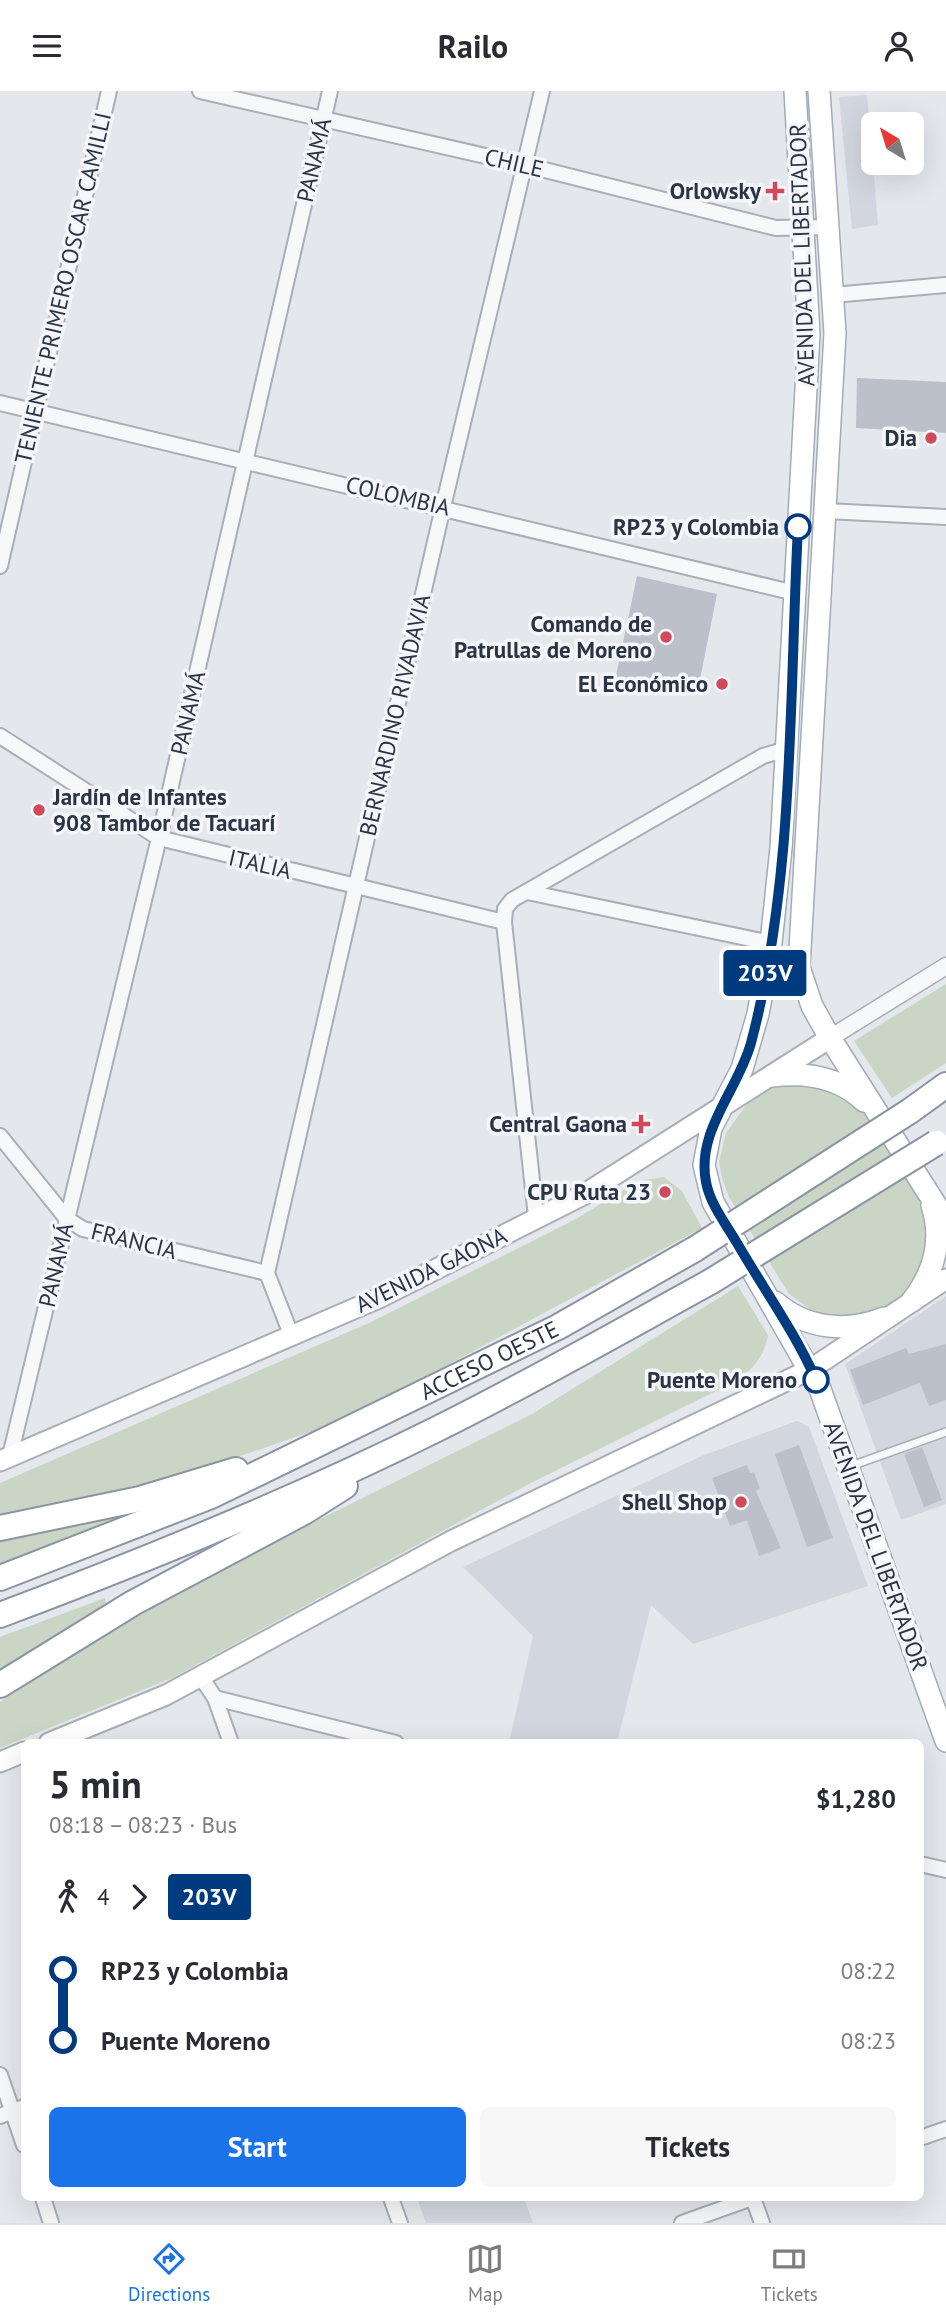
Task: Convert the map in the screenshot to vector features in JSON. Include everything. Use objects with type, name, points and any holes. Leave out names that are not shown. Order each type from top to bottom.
[{"type":"highway","name":"ACCESO OESTE","points":[[0,1578],[211,1496],[558,1327],[695,1249],[946,1085]]},
{"type":"highway","name":"ACCESO OESTE","points":[[0,1615],[155,1556],[433,1431],[530,1382],[710,1282],[941,1140]]},
{"type":"highway","points":[[0,1528],[140,1499],[237,1470],[352,1429]]},
{"type":"highway","points":[[0,1685],[78,1635],[214,1557],[304,1512],[433,1431]]},
{"type":"main road","name":"AVENIDA DEL LIBERTADOR","points":[[796,91],[808,282],[808,393],[782,848],[771,943],[750,1047],[709,1137],[704,1165],[706,1183],[713,1202],[811,1369],[946,1741]]},
{"type":"main road","name":"AVENIDA DEL LIBERTADOR","points":[[819,91],[835,333],[799,967],[812,1006],[830,1038],[946,1221]]},
{"type":"main road","name":"AVENIDA GAONA","points":[[5,1459],[379,1298],[583,1195],[830,1038]]},
{"type":"main road","points":[[772,1076],[809,1075],[827,1079],[860,1097],[874,1110]]},
{"type":"main road","points":[[912,1301],[927,1279],[936,1253],[937,1226],[931,1200]]},
{"type":"main road","points":[[60,1739],[121,1716],[201,1677],[451,1541],[811,1369],[946,1279]]},
{"type":"main road","points":[[768,1296],[790,1313],[816,1324],[857,1327],[884,1318]]},
{"type":"main road","points":[[0,1762],[21,1753]]},
{"type":"street","name":"TENIENTE PRIMERO OSCAR CAMILLI","points":[[0,566],[109,91]]},
{"type":"street","name":"CHILE","points":[[200,91],[525,165],[776,228],[829,227]]},
{"type":"street","name":"PANAMÁ","points":[[5,1459],[67,1219],[159,838],[330,91]]},
{"type":"street","name":"BERNARDINO RIVADAVIA","points":[[267,1273],[443,507],[542,91]]},
{"type":"street","points":[[833,295],[946,285]]},
{"type":"street","name":"COLOMBIA","points":[[0,403],[795,593]]},
{"type":"street","points":[[826,510],[946,517]]},
{"type":"street","name":"ITALIA","points":[[0,736],[159,838],[504,922]]},
{"type":"street","points":[[536,1217],[504,922],[505,909],[512,900],[763,756],[788,749]]},
{"type":"street","points":[[527,892],[771,943]]},
{"type":"street","name":"AVENIDA GAONA","points":[[830,1038],[946,966]]},
{"type":"street","name":"FRANCIA","points":[[0,1136],[67,1219],[83,1229],[267,1273]]},
{"type":"street","points":[[267,1273],[292,1337]]},
{"type":"street","points":[[201,1677],[215,1698],[230,1739]]},
{"type":"street","points":[[215,1698],[380,1739]]},
{"type":"street","points":[[924,1865],[946,1870]]},
{"type":"street","points":[[0,2075],[21,2136]]},
{"type":"street","points":[[924,2137],[946,2129]]},
{"type":"street","points":[[44,2201],[51,2223]]},
{"type":"street","points":[[392,2201],[400,2223]]},
{"type":"street","points":[[682,2223],[744,2201]]},
{"type":"street","points":[[754,2201],[762,2223]]},
{"type":"lane","points":[[848,1467],[946,1432]]},
{"type":"shaded area","points":[[867,95],[868,112],[861,112],[861,175],[874,175],[878,225],[852,229],[839,97]]},
{"type":"shaded area","points":[[946,1296],[946,1504],[901,1520],[845,1364]]},
{"type":"shaded area","points":[[797,1421],[809,1427],[868,1586],[693,1644],[651,1605],[618,1739],[510,1739],[533,1636],[463,1567],[704,1455]]},
{"type":"shaded area","points":[[418,2201],[525,2201],[533,2223],[426,2223]]},
{"type":"green space","points":[[946,984],[946,1063],[892,1098],[854,1041]]},
{"type":"green space","points":[[817,1082],[860,1105],[931,1219],[922,1278],[901,1301],[858,1321],[817,1314],[789,1294],[729,1197],[719,1162],[726,1133],[749,1101],[772,1086]]},
{"type":"green space","points":[[664,1177],[682,1191],[702,1228],[360,1412],[272,1445],[183,1473],[0,1515],[0,1483],[369,1323],[576,1219],[638,1181]]},
{"type":"green space","points":[[738,1286],[768,1335],[758,1361],[738,1380],[529,1484],[172,1678],[0,1748],[0,1702],[113,1628],[201,1578],[532,1414]]},
{"type":"green space","points":[[122,1513],[123,1518],[0,1565],[0,1538]]},
{"type":"green space","points":[[105,1598],[106,1605],[0,1675],[0,1637]]},
{"type":"building","points":[[857,378],[946,382],[946,433],[856,428]]},
{"type":"building","name":"Comando de Patrullas de Moreno","points":[[637,576],[717,594],[700,679],[613,690]]},
{"type":"building","points":[[946,1344],[946,1400],[929,1406],[920,1383],[863,1405],[850,1370],[906,1348],[909,1354]]},
{"type":"building","points":[[799,1445],[833,1538],[807,1547],[775,1454]]},
{"type":"building","points":[[922,1447],[942,1500],[924,1507],[904,1454]]},
{"type":"building","name":"Shell Shop","points":[[747,1465],[750,1473],[754,1472],[760,1489],[756,1491],[781,1548],[759,1556],[747,1520],[730,1526],[712,1478]]},
{"type":"bus line","name":"203V","points":[[798,527],[782,848],[771,943],[750,1047],[724,1106],[711,1128],[704,1165],[706,1183],[713,1202],[816,1380]]},
{"type":"place","name":"Orlowsky","points":[[775,191]]},
{"type":"place","name":"Dia","points":[[931,438]]},
{"type":"place","name":"RP23 y Colombia","points":[[798,527]]},
{"type":"place","name":"Comando de Patrullas de Moreno","points":[[666,637]]},
{"type":"place","name":"El Económico","points":[[722,684]]},
{"type":"place","name":"Jardín de Infantes 908 Tambor de Tacuarí","points":[[39,810]]},
{"type":"place","name":"Central Gaona","points":[[641,1124]]},
{"type":"place","name":"CPU Ruta 23","points":[[665,1192]]},
{"type":"place","name":"Puente Moreno","points":[[816,1380]]},
{"type":"place","name":"Shell Shop","points":[[741,1502]]}]
